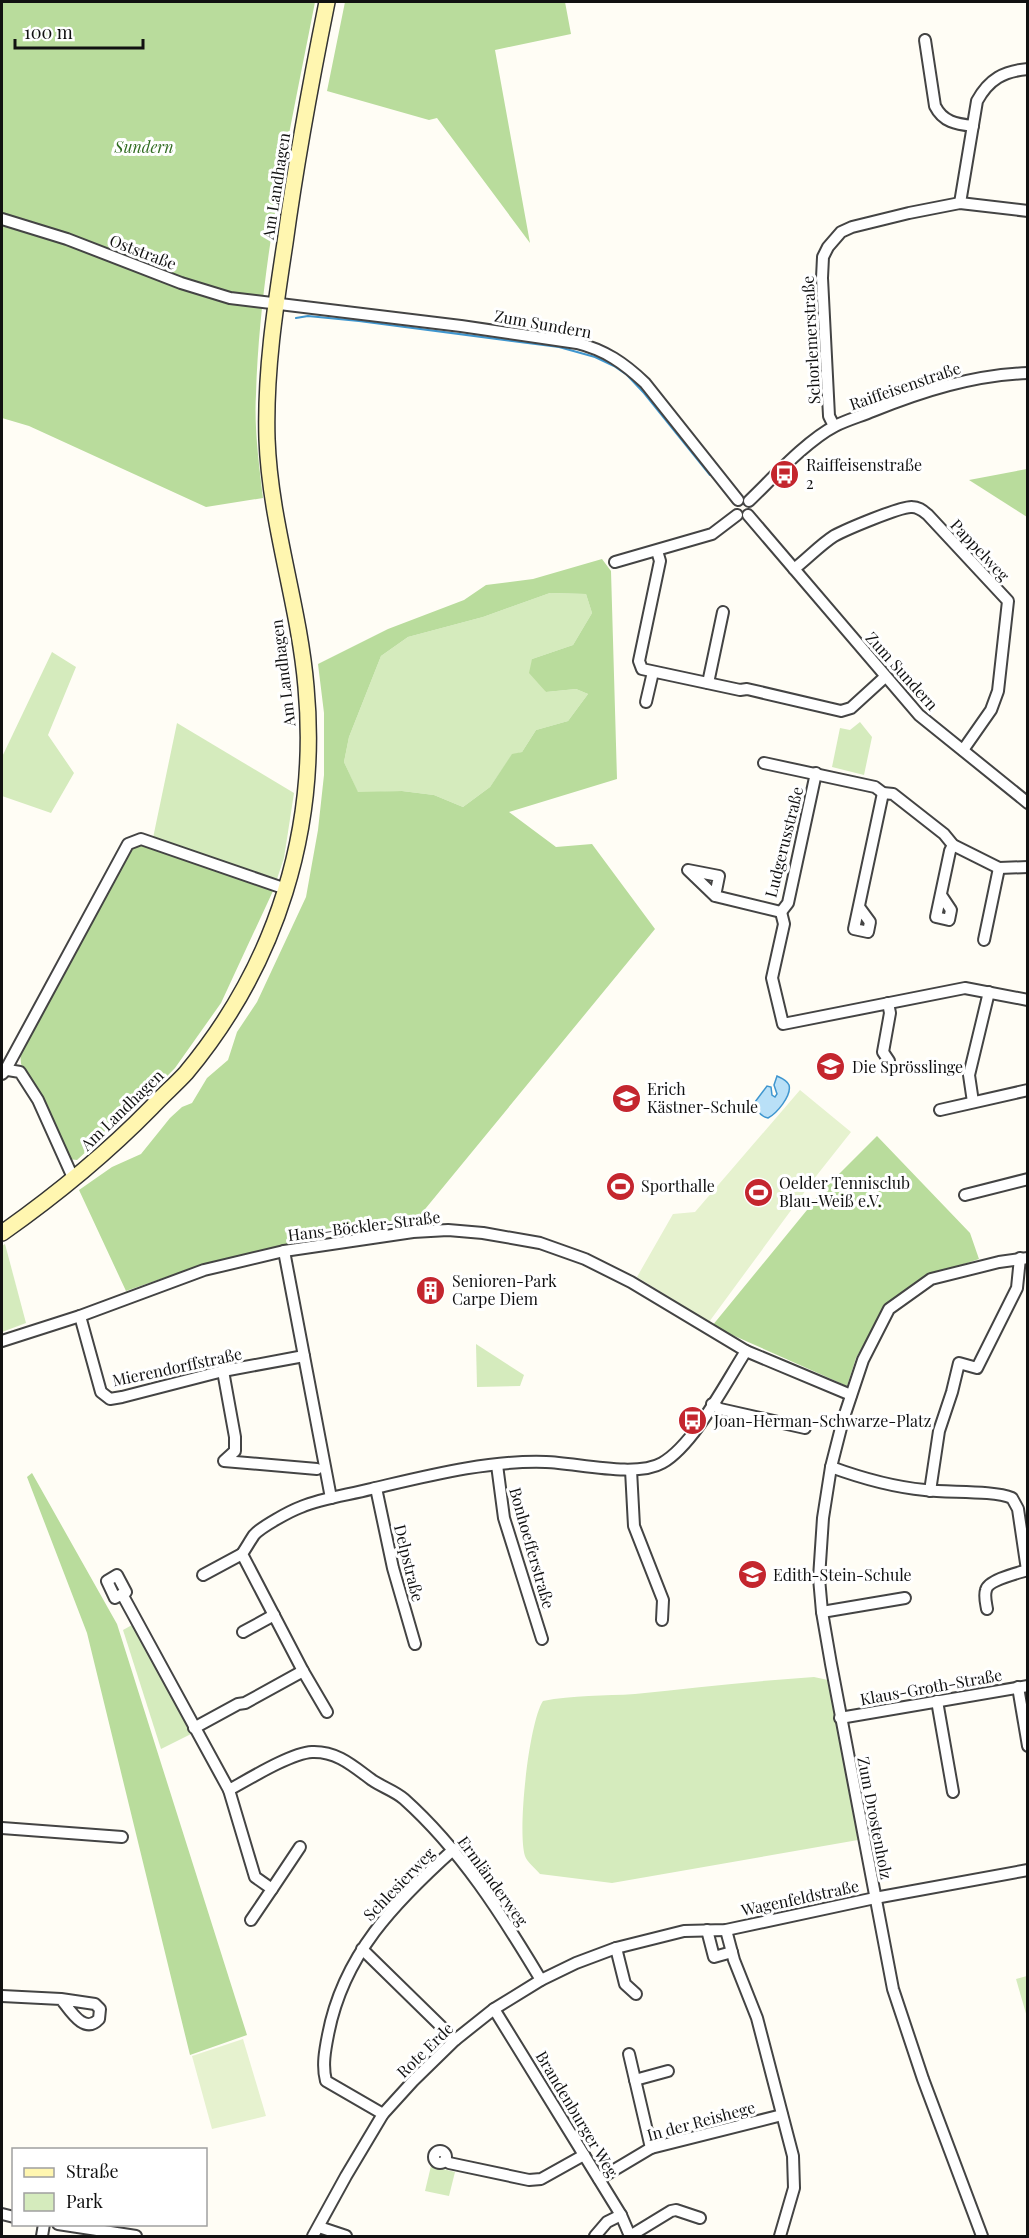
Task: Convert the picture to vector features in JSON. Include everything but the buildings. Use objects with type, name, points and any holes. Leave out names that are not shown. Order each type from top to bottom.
[{"type":"street","name":"Am Landhagen","points":[[2,1233],[74,1180],[138,1121],[186,1072],[231,1011],[259,960],[296,857],[305,811],[309,727],[301,646],[277,520],[267,442],[269,358],[291,196],[327,2]]},
{"type":"street","points":[[925,40],[935,106],[939,114],[946,120],[959,125],[973,126]]},
{"type":"street","points":[[960,203],[977,101],[984,88],[1003,74],[1028,69]]},
{"type":"street","name":"Schorlemerstraße","points":[[834,426],[829,416],[822,278],[823,257],[841,232],[852,227],[909,213],[960,203],[1028,212]]},
{"type":"street","name":"Oststraße","points":[[2,219],[67,239],[230,298],[276,303]]},
{"type":"street","name":"Zum Sundern","points":[[276,303],[461,326],[594,347],[629,367],[645,383],[743,500]]},
{"type":"street","name":"Raiffeisenstraße","points":[[743,500],[794,456],[834,426],[903,399],[949,385],[979,378],[1028,373]]},
{"type":"street","points":[[615,562],[712,534],[743,515],[734,510],[734,504],[743,500]]},
{"type":"street","name":"Pappelweg","points":[[794,569],[833,536],[904,507],[920,509],[928,515],[1008,601],[998,691],[992,710],[963,750]]},
{"type":"street","name":"Zum Sundern","points":[[743,515],[794,569],[919,715],[1028,803]]},
{"type":"street","points":[[657,551],[660,561],[639,661],[642,669],[740,690],[747,689],[841,711],[851,708],[885,677]]},
{"type":"street","points":[[708,683],[723,612]]},
{"type":"street","points":[[646,702],[653,672]]},
{"type":"street","points":[[765,763],[875,787],[884,793],[894,794],[944,834],[952,845],[999,868],[1028,867]]},
{"type":"street","name":"Ludgerusstraße","points":[[816,773],[788,903],[781,912],[784,924],[772,978],[783,1024],[965,988],[1028,1000]]},
{"type":"street","points":[[859,908],[884,793]]},
{"type":"street","points":[[74,1180],[38,1100],[20,1072],[3,1071],[128,844],[141,839],[286,889]]},
{"type":"street","points":[[941,895],[952,845]]},
{"type":"street","points":[[984,940],[999,868]]},
{"type":"street","points":[[715,896],[781,912]]},
{"type":"street","points":[[973,1102],[969,1075],[989,992]]},
{"type":"street","points":[[888,1003],[890,1013],[882,1052],[889,1061]]},
{"type":"street","points":[[940,1110],[1028,1090]]},
{"type":"street","points":[[965,1195],[1028,1179]]},
{"type":"street","name":"Hans-Böckler-Straße","points":[[2,1341],[80,1316],[204,1270],[284,1251],[360,1239],[448,1230],[488,1233],[527,1240],[585,1259],[627,1280],[746,1351],[851,1395]]},
{"type":"street","points":[[284,1251],[331,1498]]},
{"type":"street","points":[[930,1491],[939,1431],[959,1363],[977,1368],[1017,1288],[1024,1258]]},
{"type":"street","name":"Zum Drostenholz","points":[[982,2236],[900,2013],[888,1965],[840,1718],[822,1612],[819,1578],[831,1467],[863,1360],[889,1308],[931,1279],[1024,1258]]},
{"type":"street","name":"Mierendorffstraße","points":[[80,1316],[101,1392],[110,1399],[224,1371],[304,1356]]},
{"type":"street","points":[[203,1575],[242,1554],[256,1533],[299,1507],[331,1498],[428,1476],[496,1465],[545,1462],[631,1470],[663,1463],[694,1431],[746,1351]]},
{"type":"street","points":[[224,1371],[235,1437],[235,1451],[224,1461],[317,1469]]},
{"type":"street","points":[[712,1404],[720,1409],[805,1428]]},
{"type":"street","name":"Bonhoefferstraße","points":[[496,1465],[504,1518],[542,1639]]},
{"type":"street","points":[[831,1467],[886,1484],[930,1491],[996,1494],[1012,1498],[1018,1509],[1027,1570],[992,1582],[985,1592],[987,1609]]},
{"type":"street","points":[[631,1470],[634,1526],[663,1600],[662,1620]]},
{"type":"street","name":"Delpstraße","points":[[376,1488],[393,1568],[415,1644]]},
{"type":"street","points":[[242,1554],[327,1712]]},
{"type":"street","points":[[122,1594],[229,1790],[255,1877],[272,1889]]},
{"type":"street","points":[[822,1612],[905,1598]]},
{"type":"street","points":[[243,1632],[274,1615]]},
{"type":"street","points":[[194,1728],[303,1671]]},
{"type":"street","points":[[1023,1686],[1028,1746]]},
{"type":"street","name":"Klaus-Groth-Straße","points":[[840,1718],[1023,1686]]},
{"type":"street","points":[[937,1701],[953,1792]]},
{"type":"street","name":"Ermländerweg","points":[[229,1790],[294,1757],[309,1752],[326,1752],[341,1757],[402,1797],[454,1849],[507,1923],[541,1980]]},
{"type":"street","points":[[2,1828],[122,1837]]},
{"type":"street","points":[[251,1920],[300,1847]]},
{"type":"street","name":"Schlesierweg","points":[[383,2114],[326,2080],[325,2049],[333,2012],[348,1973],[378,1925],[412,1887],[454,1849]]},
{"type":"street","name":"Wagenfeldstraße","points":[[616,1948],[684,1931],[726,1930],[875,1898],[1028,1870]]},
{"type":"street","points":[[707,1930],[714,1957],[732,1952]]},
{"type":"street","name":"In der Reishege","points":[[726,1930],[757,2018],[793,2156],[794,2188],[780,2236]]},
{"type":"street","points":[[616,1948],[626,1984],[636,1994]]},
{"type":"street","name":"Rote Erde","points":[[316,2232],[346,2175],[383,2114],[455,2040],[494,2009],[541,1980],[576,1963],[616,1948]]},
{"type":"street","points":[[362,1949],[455,2040]]},
{"type":"street","points":[[2,1996],[61,1999]]},
{"type":"street","name":"Brandenburger Weg","points":[[494,2009],[621,2215],[630,2236],[671,2211],[676,2210],[700,2218]]},
{"type":"street","points":[[629,2054],[651,2148]]},
{"type":"street","points":[[635,2080],[668,2071]]},
{"type":"street","name":"In der Reishege","points":[[599,2179],[651,2148],[782,2115]]},
{"type":"street","points":[[445,2160],[449,2163],[529,2180],[541,2179],[584,2155]]},
{"type":"street","points":[[595,2236],[608,2222],[621,2215]]},
{"type":"street","points":[[71,2226],[136,2236]]},
{"type":"street","points":[[316,2232],[346,2236]]},
{"type":"green space","name":"Sundern","points":[[2,2],[315,2],[286,148],[263,295],[256,407],[257,446],[263,498],[206,507],[29,426],[2,418]]},
{"type":"green space","points":[[345,2],[565,2],[571,34],[495,50],[530,243],[437,118],[429,120],[327,91]]},
{"type":"green space","points":[[1027,469],[1027,517],[969,480]]},
{"type":"green space","points":[[602,559],[611,571],[617,779],[509,812],[556,847],[592,844],[655,929],[412,1225],[344,1230],[201,1265],[126,1291],[79,1190],[112,1167],[141,1154],[170,1118],[182,1107],[192,1103],[207,1078],[228,1060],[237,1032],[257,1002],[306,897],[318,830],[324,775],[324,713],[318,664],[388,629],[464,600],[486,585],[533,579]],"holes":[[[550,593],[586,594],[592,613],[573,645],[532,659],[529,673],[546,692],[576,689],[588,694],[568,721],[536,730],[522,752],[512,754],[490,787],[463,807],[434,795],[402,791],[358,792],[344,762],[349,737],[381,656],[408,637],[483,617]]]},
{"type":"green space","points":[[550,593],[586,594],[592,613],[573,645],[532,659],[546,692],[576,689],[588,694],[568,721],[536,730],[522,752],[512,755],[490,787],[463,807],[434,795],[402,791],[358,793],[344,762],[349,737],[381,656],[408,637],[483,617]]},
{"type":"green space","points":[[52,652],[76,667],[48,735],[74,773],[51,813],[2,796],[2,757]]},
{"type":"green space","points":[[860,722],[872,737],[864,775],[832,767],[840,728],[850,730]]},
{"type":"green space","points":[[177,723],[294,793],[284,858],[276,882],[153,838]]},
{"type":"green space","points":[[138,844],[273,891],[221,1003],[175,1068],[138,1106],[77,1160],[68,1159],[43,1099],[21,1064],[20,1051],[130,848]]},
{"type":"green space","name":"Oelder Tennisclub Blau-Weiß e.V.","points":[[800,1090],[851,1132],[709,1322],[637,1277],[673,1214],[695,1212]]},
{"type":"green space","points":[[877,1136],[970,1233],[979,1259],[928,1276],[886,1306],[856,1358],[847,1386],[712,1326],[825,1188]]},
{"type":"green space","points":[[5,1244],[26,1323],[2,1332],[2,1246]]},
{"type":"green space","points":[[476,1344],[524,1375],[520,1386],[477,1387]]},
{"type":"green space","points":[[32,1473],[117,1624],[247,2035],[190,2055],[87,1633],[27,1477]]},
{"type":"green space","points":[[132,1625],[191,1734],[161,1749],[123,1630]]},
{"type":"green space","points":[[814,1677],[828,1680],[858,1840],[612,1883],[540,1874],[529,1863],[525,1856],[523,1843],[523,1802],[533,1731],[543,1701]]},
{"type":"green space","points":[[1028,1976],[1027,2017],[1016,1979]]},
{"type":"green space","points":[[243,2039],[266,2116],[212,2129],[192,2056]]},
{"type":"green space","points":[[431,2166],[455,2172],[449,2196],[425,2191]]},
{"type":"water","points":[[777,1076],[789,1085],[788,1094],[783,1104],[768,1118],[759,1113],[755,1102],[767,1086],[771,1087],[772,1095],[775,1097],[777,1094],[774,1085]]},
{"type":"waterway","points":[[296,318],[308,316],[359,321],[559,347],[595,357],[627,375],[710,475]]},
{"type":"place","name":"Raiffeisenstraße 2","points":[[785,474]]},
{"type":"place","name":"Die Sprösslinge","points":[[831,1067]]},
{"type":"place","name":"Erich Kästner-Schule","points":[[626,1098]]},
{"type":"place","name":"Sporthalle","points":[[620,1186]]},
{"type":"place","name":"Oelder Tennisclub Blau-Weiß e.V.","points":[[758,1192]]},
{"type":"place","name":"Senioren-Park Carpe Diem","points":[[431,1290]]},
{"type":"place","name":"Joan-Herman-Schwarze-Platz","points":[[693,1421]]},
{"type":"place","name":"Edith-Stein-Schule","points":[[752,1575]]}]
